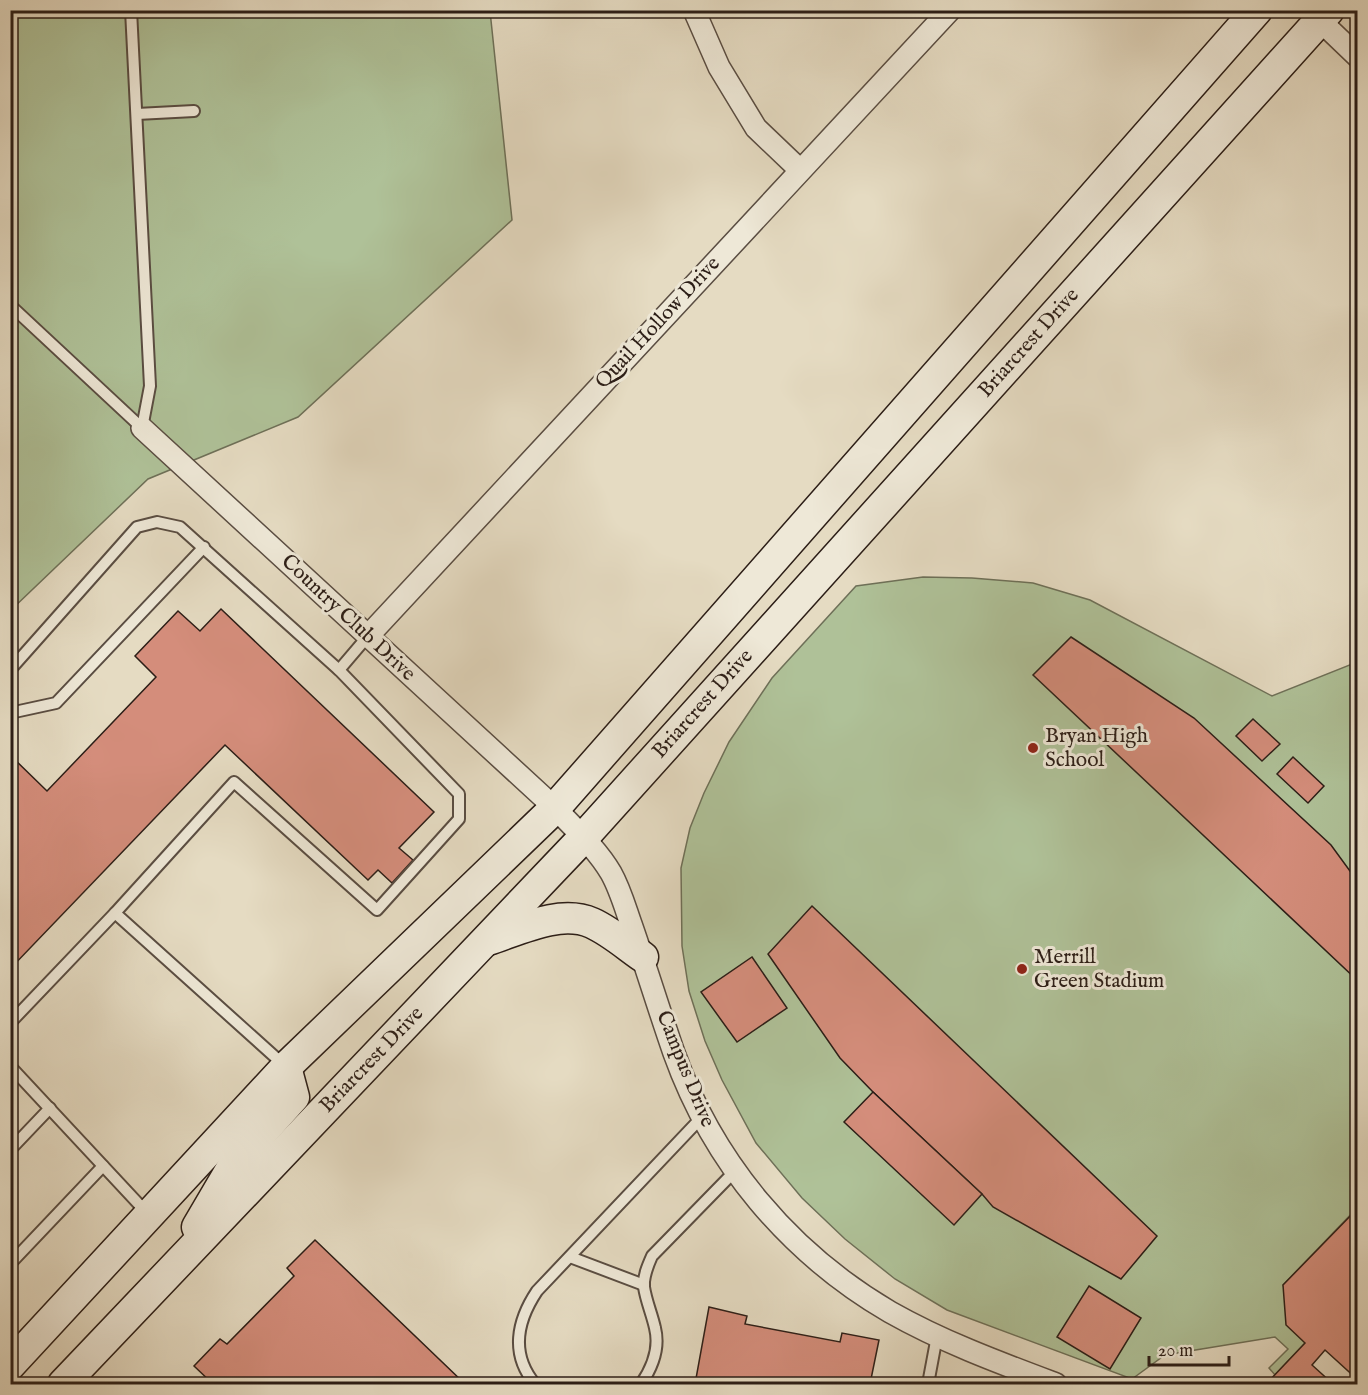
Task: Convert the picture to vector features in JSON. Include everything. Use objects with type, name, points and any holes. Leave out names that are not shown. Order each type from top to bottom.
[{"type":"main road","name":"Briarcrest Drive","points":[[10,1365],[286,1067],[555,808],[1257,10]]},
{"type":"main road","name":"Briarcrest Drive","points":[[63,1384],[583,838],[1320,14]]},
{"type":"main road","points":[[485,941],[538,924],[564,918],[575,919],[590,922],[643,957]]},
{"type":"main road","points":[[174,1268],[234,1164],[294,1097],[286,1067]]},
{"type":"street","points":[[694,10],[719,67],[756,128],[800,170]]},
{"type":"street","name":"Quail Hollow Drive","points":[[368,636],[950,10]]},
{"type":"street","points":[[1320,14],[1358,57]]},
{"type":"street","name":"Country Club Drive","points":[[142,428],[555,808],[583,838]]},
{"type":"street","name":"Campus Drive","points":[[583,838],[616,883],[674,1052],[701,1118],[734,1172],[785,1231],[816,1260],[890,1311],[937,1336],[1056,1384]]},
{"type":"lane","points":[[131,10],[150,386],[142,428]]},
{"type":"lane","points":[[136,114],[194,111]]},
{"type":"lane","points":[[10,305],[142,428]]},
{"type":"lane","points":[[10,670],[137,527],[157,522],[180,527],[339,670],[459,794],[459,819],[376,910],[234,782],[115,913],[11,1022]]},
{"type":"lane","points":[[10,713],[56,703],[204,548]]},
{"type":"lane","points":[[339,670],[368,636]]},
{"type":"lane","points":[[115,913],[286,1067]]},
{"type":"lane","points":[[10,1066],[149,1215]]},
{"type":"lane","points":[[10,1150],[50,1108]]},
{"type":"lane","points":[[535,1384],[529,1377],[520,1356],[519,1336],[521,1318],[537,1291],[701,1118]]},
{"type":"lane","points":[[10,1264],[103,1166]]},
{"type":"lane","points":[[641,1384],[652,1366],[657,1348],[656,1329],[644,1285],[646,1270],[652,1256],[734,1172]]},
{"type":"lane","points":[[570,1257],[644,1285]]},
{"type":"lane","points":[[928,1384],[937,1336]]},
{"type":"green space","points":[[11,11],[490,11],[512,220],[298,417],[148,479],[11,610]]},
{"type":"green space","name":"Merrill Green Stadium","points":[[923,577],[1033,583],[1090,600],[1272,696],[1357,662],[1357,1208],[1283,1285],[1305,1343],[1275,1375],[1269,1368],[1288,1349],[1275,1337],[1165,1355],[1132,1379],[947,1310],[895,1279],[845,1239],[802,1198],[756,1143],[722,1080],[705,1041],[689,991],[682,946],[681,868],[690,828],[729,742],[772,678],[856,586]]},
{"type":"building","points":[[221,609],[434,812],[399,848],[413,860],[392,883],[378,870],[368,880],[225,745],[10,969],[10,755],[47,791],[156,677],[135,656],[178,611],[200,631]]},
{"type":"building","points":[[1071,637],[1194,718],[1331,845],[1358,882],[1358,981],[1033,675]]},
{"type":"building","points":[[1253,719],[1280,744],[1262,761],[1236,736]]},
{"type":"building","points":[[1293,757],[1324,786],[1308,803],[1277,774]]},
{"type":"building","points":[[812,906],[1157,1236],[1121,1279],[993,1207],[840,1058],[768,954]]},
{"type":"building","points":[[752,957],[787,1008],[737,1042],[701,992]]},
{"type":"building","points":[[873,1092],[982,1194],[954,1225],[844,1122]]},
{"type":"building","points":[[1358,1208],[1358,1380],[1325,1350],[1312,1365],[1333,1384],[1266,1384],[1305,1343],[1286,1325],[1283,1285]]},
{"type":"building","points":[[315,1240],[465,1384],[213,1384],[194,1366],[220,1339],[227,1344],[294,1276],[287,1268]]},
{"type":"building","points":[[1089,1286],[1141,1318],[1110,1369],[1057,1337]]},
{"type":"building","points":[[709,1307],[747,1316],[745,1324],[840,1342],[842,1333],[879,1340],[870,1384],[695,1384]]},
{"type":"place","name":"Bryan High School","points":[[1033,748]]},
{"type":"place","name":"Merrill Green Stadium","points":[[1022,969]]}]
